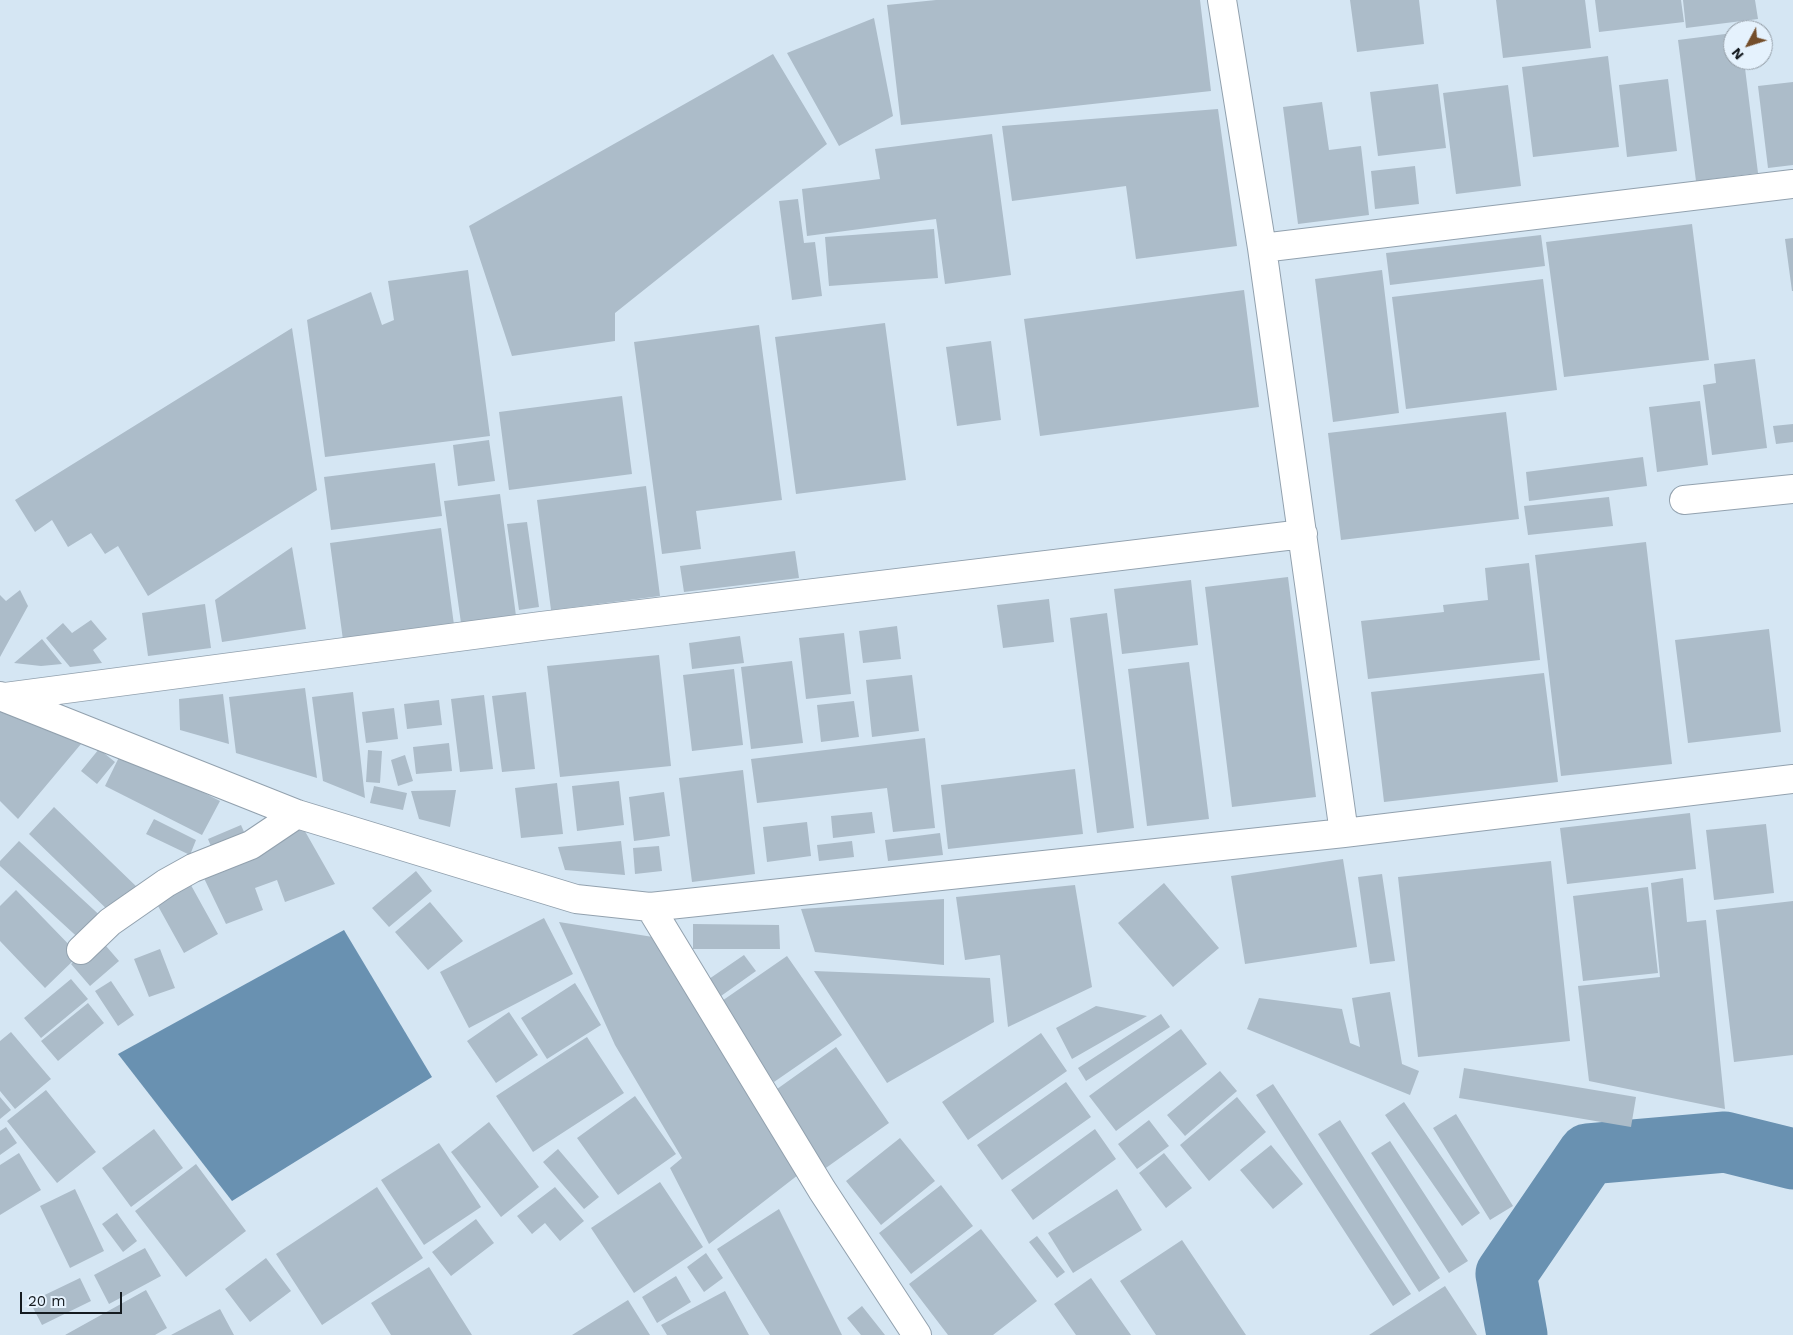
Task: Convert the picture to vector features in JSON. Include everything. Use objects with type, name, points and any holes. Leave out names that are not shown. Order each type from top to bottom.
[{"type":"street","points":[[1222,0],[1262,248],[1344,833]]},
{"type":"street","points":[[1262,248],[1793,184]]},
{"type":"street","points":[[1684,500],[1793,489]]},
{"type":"street","points":[[2,696],[551,624],[1303,534]]},
{"type":"street","points":[[2,696],[297,814],[576,899],[650,908],[1344,833],[1793,779]]},
{"type":"street","points":[[81,950],[110,922],[166,883],[193,868],[251,846],[297,814]]},
{"type":"street","points":[[650,908],[822,1190],[918,1335]]},
{"type":"water","points":[[344,930],[432,1077],[232,1201],[118,1054]]},
{"type":"building","points":[[936,0],[1200,0],[1211,91],[901,125],[887,5]]},
{"type":"building","points":[[1350,0],[1419,0],[1424,44],[1357,52]]},
{"type":"building","points":[[1496,0],[1585,0],[1591,48],[1503,58]]},
{"type":"building","points":[[1595,0],[1681,0],[1684,22],[1599,32]]},
{"type":"building","points":[[1683,0],[1755,0],[1758,19],[1723,20],[1723,23],[1686,28]]},
{"type":"building","points":[[874,18],[893,116],[839,146],[787,53]]},
{"type":"building","points":[[1723,34],[1723,70],[1745,70],[1758,173],[1696,181],[1678,40]]},
{"type":"building","points":[[773,54],[827,144],[615,313],[615,341],[512,356],[469,226]]},
{"type":"building","points":[[1608,56],[1619,147],[1533,157],[1522,67]]},
{"type":"building","points":[[1668,79],[1677,151],[1627,157],[1619,85]]},
{"type":"building","points":[[1793,82],[1793,165],[1768,168],[1758,86]]},
{"type":"building","points":[[1438,84],[1446,148],[1378,156],[1370,92]]},
{"type":"building","points":[[1508,85],[1521,186],[1456,194],[1443,93]]},
{"type":"building","points":[[1322,102],[1329,150],[1361,146],[1369,215],[1298,224],[1283,107]]},
{"type":"building","points":[[1218,109],[1237,246],[1136,259],[1126,186],[1012,201],[1002,126]]},
{"type":"building","points":[[992,134],[1011,275],[945,284],[936,219],[807,236],[802,189],[880,179],[875,149]]},
{"type":"building","points":[[1415,166],[1419,204],[1375,209],[1371,171]]},
{"type":"building","points":[[798,199],[804,243],[815,242],[822,296],[792,300],[779,201]]},
{"type":"building","points":[[1692,224],[1709,360],[1564,377],[1546,242]]},
{"type":"building","points":[[934,229],[938,278],[829,286],[825,237]]},
{"type":"building","points":[[1541,235],[1545,266],[1390,285],[1386,253]]},
{"type":"building","points":[[1793,238],[1793,291],[1792,291],[1785,239]]},
{"type":"building","points":[[468,270],[490,436],[325,457],[307,320],[371,292],[382,325],[394,320],[388,281]]},
{"type":"building","points":[[1382,270],[1399,413],[1333,422],[1315,279]]},
{"type":"building","points":[[1543,279],[1557,390],[1406,409],[1392,297]]},
{"type":"building","points":[[1244,290],[1259,407],[1040,436],[1024,319]]},
{"type":"building","points":[[885,323],[906,480],[796,494],[775,337]]},
{"type":"building","points":[[759,325],[782,500],[696,511],[701,549],[662,554],[634,342]]},
{"type":"building","points":[[292,328],[317,490],[148,596],[118,546],[105,554],[91,533],[68,547],[52,520],[35,532],[15,500]]},
{"type":"building","points":[[991,341],[1001,420],[957,426],[946,347]]},
{"type":"building","points":[[1755,359],[1767,448],[1712,455],[1703,385],[1716,383],[1714,364]]},
{"type":"building","points":[[622,396],[632,474],[509,490],[499,412]]},
{"type":"building","points":[[1700,401],[1708,465],[1657,472],[1649,407]]},
{"type":"building","points":[[1506,412],[1519,519],[1341,540],[1328,433]]},
{"type":"building","points":[[1793,424],[1793,442],[1776,444],[1773,426]]},
{"type":"building","points":[[489,440],[495,481],[458,486],[453,445]]},
{"type":"building","points":[[1643,457],[1647,486],[1529,501],[1526,472]]},
{"type":"building","points":[[435,463],[442,516],[331,530],[324,477]]},
{"type":"building","points":[[646,486],[660,596],[551,610],[537,500]]},
{"type":"building","points":[[500,494],[516,616],[461,623],[444,501]]},
{"type":"building","points":[[1609,497],[1613,526],[1528,535],[1524,506]]},
{"type":"building","points":[[527,522],[539,607],[519,610],[507,524]]},
{"type":"building","points":[[441,528],[454,625],[343,640],[330,543]]},
{"type":"building","points":[[1646,542],[1672,764],[1561,776],[1535,555]]},
{"type":"building","points":[[292,547],[306,629],[222,642],[215,600]]},
{"type":"building","points":[[795,551],[799,578],[684,592],[680,566]]},
{"type":"building","points":[[1529,563],[1540,660],[1368,679],[1361,621],[1444,612],[1443,605],[1488,600],[1485,568]]},
{"type":"building","points":[[1288,577],[1316,797],[1232,807],[1205,587]]},
{"type":"building","points":[[1191,580],[1198,645],[1122,654],[1114,589]]},
{"type":"building","points":[[20,590],[28,606],[0,657],[0,595],[6,601]]},
{"type":"building","points":[[1049,599],[1054,642],[1003,648],[997,605]]},
{"type":"building","points":[[205,604],[211,648],[148,656],[142,613]]},
{"type":"building","points":[[1107,613],[1134,828],[1097,833],[1070,618]]},
{"type":"building","points":[[91,620],[107,639],[93,650],[102,663],[70,667],[46,638],[63,623],[72,633]]},
{"type":"building","points":[[897,626],[901,659],[863,663],[859,631]]},
{"type":"building","points":[[1769,629],[1781,732],[1688,743],[1675,640]]},
{"type":"building","points":[[844,633],[851,694],[806,699],[799,638]]},
{"type":"building","points":[[740,636],[744,663],[692,669],[689,643]]},
{"type":"building","points":[[42,639],[62,664],[41,666],[14,663]]},
{"type":"building","points":[[659,655],[671,766],[560,777],[547,666]]},
{"type":"building","points":[[792,661],[803,743],[751,749],[741,667]]},
{"type":"building","points":[[1189,662],[1209,819],[1147,826],[1128,669]]},
{"type":"building","points":[[734,669],[743,745],[692,751],[683,675]]},
{"type":"building","points":[[1544,673],[1558,782],[1384,802],[1371,692]]},
{"type":"building","points":[[912,675],[919,731],[872,737],[866,680]]},
{"type":"building","points":[[305,688],[317,778],[236,753],[229,697]]},
{"type":"building","points":[[353,692],[365,798],[323,781],[312,697]]},
{"type":"building","points":[[526,692],[535,769],[502,772],[492,696]]},
{"type":"building","points":[[223,694],[229,744],[180,730],[179,699]]},
{"type":"building","points":[[484,695],[493,769],[460,772],[451,699]]},
{"type":"building","points":[[439,700],[442,725],[407,729],[404,704]]},
{"type":"building","points":[[854,701],[859,737],[821,742],[817,705]]},
{"type":"building","points":[[394,708],[398,739],[366,743],[362,712]]},
{"type":"building","points":[[0,710],[81,744],[18,819],[0,801]]},
{"type":"building","points":[[925,738],[935,828],[893,832],[887,788],[757,803],[751,759]]},
{"type":"building","points":[[449,743],[452,771],[416,774],[413,747]]},
{"type":"building","points":[[99,749],[115,762],[97,784],[81,771]]},
{"type":"building","points":[[368,750],[382,751],[380,783],[366,782]]},
{"type":"building","points":[[122,751],[220,801],[202,835],[105,786]]},
{"type":"building","points":[[405,755],[413,781],[398,786],[391,760]]},
{"type":"building","points":[[1075,769],[1083,834],[948,849],[941,785]]},
{"type":"building","points":[[743,770],[755,874],[692,882],[679,778]]},
{"type":"building","points":[[619,781],[624,825],[577,831],[572,786]]},
{"type":"building","points":[[557,783],[563,834],[521,838],[515,788]]},
{"type":"building","points":[[374,786],[407,793],[403,810],[370,803]]},
{"type":"building","points":[[456,790],[450,827],[419,819],[411,791]]},
{"type":"building","points":[[664,792],[670,836],[634,841],[629,797]]},
{"type":"building","points":[[54,807],[139,889],[114,916],[29,834]]},
{"type":"building","points":[[872,812],[875,833],[833,838],[831,816]]},
{"type":"building","points":[[1690,813],[1696,869],[1567,884],[1560,828]]},
{"type":"building","points":[[154,819],[196,840],[190,855],[146,834]]},
{"type":"building","points":[[807,822],[811,856],[767,862],[763,827]]},
{"type":"building","points":[[1766,824],[1774,893],[1714,900],[1706,830]]},
{"type":"building","points":[[241,825],[248,841],[215,856],[208,839]]},
{"type":"building","points":[[302,826],[335,884],[285,902],[277,880],[255,888],[263,910],[226,924],[201,872]]},
{"type":"building","points":[[940,833],[943,855],[888,861],[885,840]]},
{"type":"building","points":[[19,841],[106,921],[85,944],[0,866],[0,861]]},
{"type":"building","points":[[621,841],[625,875],[565,870],[558,847]]},
{"type":"building","points":[[852,841],[854,857],[819,861],[817,845]]},
{"type":"building","points":[[659,846],[662,871],[635,874],[633,848]]},
{"type":"building","points":[[1343,859],[1357,947],[1245,964],[1231,876]]},
{"type":"building","points":[[1551,861],[1570,1041],[1418,1057],[1398,877]]},
{"type":"building","points":[[416,871],[432,891],[389,927],[372,908]]},
{"type":"building","points":[[1382,874],[1395,961],[1370,964],[1358,877]]},
{"type":"building","points":[[187,878],[218,934],[184,953],[153,897]]},
{"type":"building","points":[[1683,878],[1687,922],[1706,920],[1725,1109],[1589,1081],[1578,986],[1660,977],[1651,883]]},
{"type":"building","points":[[1164,883],[1219,948],[1173,987],[1118,923]]},
{"type":"building","points":[[1075,885],[1092,987],[1008,1027],[1000,955],[965,960],[956,897]]},
{"type":"building","points":[[1648,887],[1658,973],[1583,981],[1573,896]]},
{"type":"building","points":[[16,890],[79,955],[45,988],[0,941],[0,906]]},
{"type":"building","points":[[944,899],[944,965],[815,952],[801,909]]},
{"type":"building","points":[[1793,901],[1793,1055],[1734,1062],[1716,910]]},
{"type":"building","points":[[430,902],[463,941],[428,970],[395,932]]},
{"type":"building","points":[[544,918],[573,974],[469,1028],[440,972]]},
{"type":"building","points":[[559,922],[653,937],[798,1175],[709,1244],[670,1168],[682,1158],[615,1045]]},
{"type":"building","points":[[693,924],[779,925],[780,949],[693,949]]},
{"type":"building","points":[[100,939],[119,961],[90,986],[71,964]]},
{"type":"building","points":[[160,949],[175,988],[149,997],[134,959]]},
{"type":"building","points":[[744,955],[756,971],[721,996],[709,979]]},
{"type":"building","points":[[787,956],[842,1035],[774,1082],[719,1003]]},
{"type":"building","points":[[814,971],[990,978],[994,1022],[887,1083]]},
{"type":"building","points":[[71,979],[88,999],[41,1038],[24,1018]]},
{"type":"building","points":[[111,981],[134,1015],[118,1026],[95,991]]},
{"type":"building","points":[[575,983],[601,1025],[547,1059],[521,1018]]},
{"type":"building","points":[[1390,992],[1402,1064],[1419,1071],[1410,1095],[1247,1029],[1259,998],[1342,1009],[1350,1043],[1360,1047],[1352,998]]},
{"type":"building","points":[[88,1003],[104,1023],[58,1061],[41,1041]]},
{"type":"building","points":[[1096,1006],[1147,1016],[1072,1059],[1056,1028]]},
{"type":"building","points":[[509,1012],[538,1055],[496,1083],[467,1041]]},
{"type":"building","points":[[1161,1014],[1170,1027],[1086,1081],[1078,1068]]},
{"type":"building","points":[[1181,1029],[1207,1064],[1116,1131],[1089,1096]]},
{"type":"building","points":[[11,1032],[51,1079],[15,1109],[0,1091],[0,1041]]},
{"type":"building","points":[[1041,1033],[1067,1071],[968,1140],[942,1102]]},
{"type":"building","points":[[587,1037],[624,1093],[533,1152],[496,1096]]},
{"type":"building","points":[[836,1047],[889,1123],[823,1170],[770,1094]]},
{"type":"building","points":[[1464,1068],[1636,1097],[1631,1127],[1459,1098]]},
{"type":"building","points":[[1220,1071],[1237,1091],[1185,1136],[1167,1115]]},
{"type":"building","points":[[1066,1082],[1091,1117],[1002,1180],[977,1145]]},
{"type":"building","points":[[1273,1084],[1411,1294],[1393,1306],[1256,1095]]},
{"type":"building","points":[[46,1090],[96,1152],[57,1183],[7,1121]]},
{"type":"building","points":[[635,1096],[676,1154],[618,1195],[577,1138]]},
{"type":"building","points":[[0,1097],[11,1110],[0,1119]]},
{"type":"building","points":[[1237,1097],[1266,1132],[1209,1181],[1180,1145]]},
{"type":"building","points":[[1404,1102],[1480,1213],[1462,1226],[1385,1115]]},
{"type":"building","points":[[1456,1114],[1513,1206],[1490,1220],[1433,1128]]},
{"type":"building","points":[[1149,1120],[1169,1146],[1137,1169],[1118,1144]]},
{"type":"building","points":[[1340,1120],[1440,1278],[1419,1292],[1318,1134]]},
{"type":"building","points":[[489,1122],[539,1187],[501,1217],[451,1152]]},
{"type":"building","points":[[6,1127],[17,1143],[0,1155],[0,1131]]},
{"type":"building","points":[[154,1129],[183,1168],[131,1207],[102,1168]]},
{"type":"building","points":[[1095,1129],[1116,1159],[1033,1220],[1011,1190]]},
{"type":"building","points":[[900,1138],[935,1181],[881,1225],[846,1181]]},
{"type":"building","points":[[1390,1141],[1468,1261],[1449,1273],[1371,1153]]},
{"type":"building","points":[[439,1143],[481,1207],[424,1245],[381,1180]]},
{"type":"building","points":[[1271,1145],[1303,1184],[1273,1209],[1240,1170]]},
{"type":"building","points":[[558,1149],[599,1197],[584,1209],[543,1162]]},
{"type":"building","points":[[19,1153],[41,1190],[0,1215],[0,1165]]},
{"type":"building","points":[[1164,1153],[1192,1188],[1166,1208],[1139,1173]]},
{"type":"building","points":[[196,1164],[246,1231],[186,1277],[135,1211]]},
{"type":"building","points":[[660,1182],[703,1247],[634,1293],[591,1228]]},
{"type":"building","points":[[941,1185],[973,1226],[911,1274],[879,1233]]},
{"type":"building","points":[[377,1187],[423,1258],[322,1325],[276,1254]]},
{"type":"building","points":[[555,1187],[584,1221],[560,1241],[545,1223],[532,1234],[517,1216]]},
{"type":"building","points":[[75,1189],[104,1251],[70,1268],[40,1206]]},
{"type":"building","points":[[1117,1189],[1142,1230],[1073,1273],[1048,1233]]},
{"type":"building","points":[[779,1209],[842,1335],[770,1335],[717,1249]]},
{"type":"building","points":[[117,1213],[137,1241],[123,1252],[102,1224]]},
{"type":"building","points":[[476,1219],[494,1243],[451,1276],[432,1252]]},
{"type":"building","points":[[981,1229],[1037,1301],[993,1335],[948,1335],[909,1284]]},
{"type":"building","points":[[1037,1236],[1065,1272],[1057,1278],[1029,1242]]},
{"type":"building","points":[[1182,1240],[1246,1335],[1156,1335],[1120,1281]]},
{"type":"building","points":[[145,1248],[161,1276],[109,1304],[94,1275]]},
{"type":"building","points":[[706,1253],[723,1278],[704,1292],[687,1267]]},
{"type":"building","points":[[266,1258],[291,1291],[250,1322],[225,1289]]},
{"type":"building","points":[[429,1267],[472,1335],[391,1335],[371,1303]]},
{"type":"building","points":[[676,1276],[691,1302],[657,1323],[642,1297]]},
{"type":"building","points":[[80,1278],[91,1301],[42,1325],[30,1302]]},
{"type":"building","points":[[1091,1278],[1131,1335],[1076,1335],[1054,1304]]},
{"type":"building","points":[[1445,1286],[1477,1335],[1369,1335]]},
{"type":"building","points":[[146,1290],[167,1328],[155,1335],[65,1335]]},
{"type":"building","points":[[725,1291],[749,1335],[667,1335],[661,1325]]},
{"type":"building","points":[[628,1300],[650,1335],[572,1335]]},
{"type":"building","points":[[862,1306],[885,1335],[861,1335],[847,1318]]},
{"type":"building","points":[[220,1309],[234,1335],[171,1335]]},
{"type":"waterway","points":[[1517,1335],[1506,1274],[1588,1154],[1725,1142],[1793,1159]]}]
